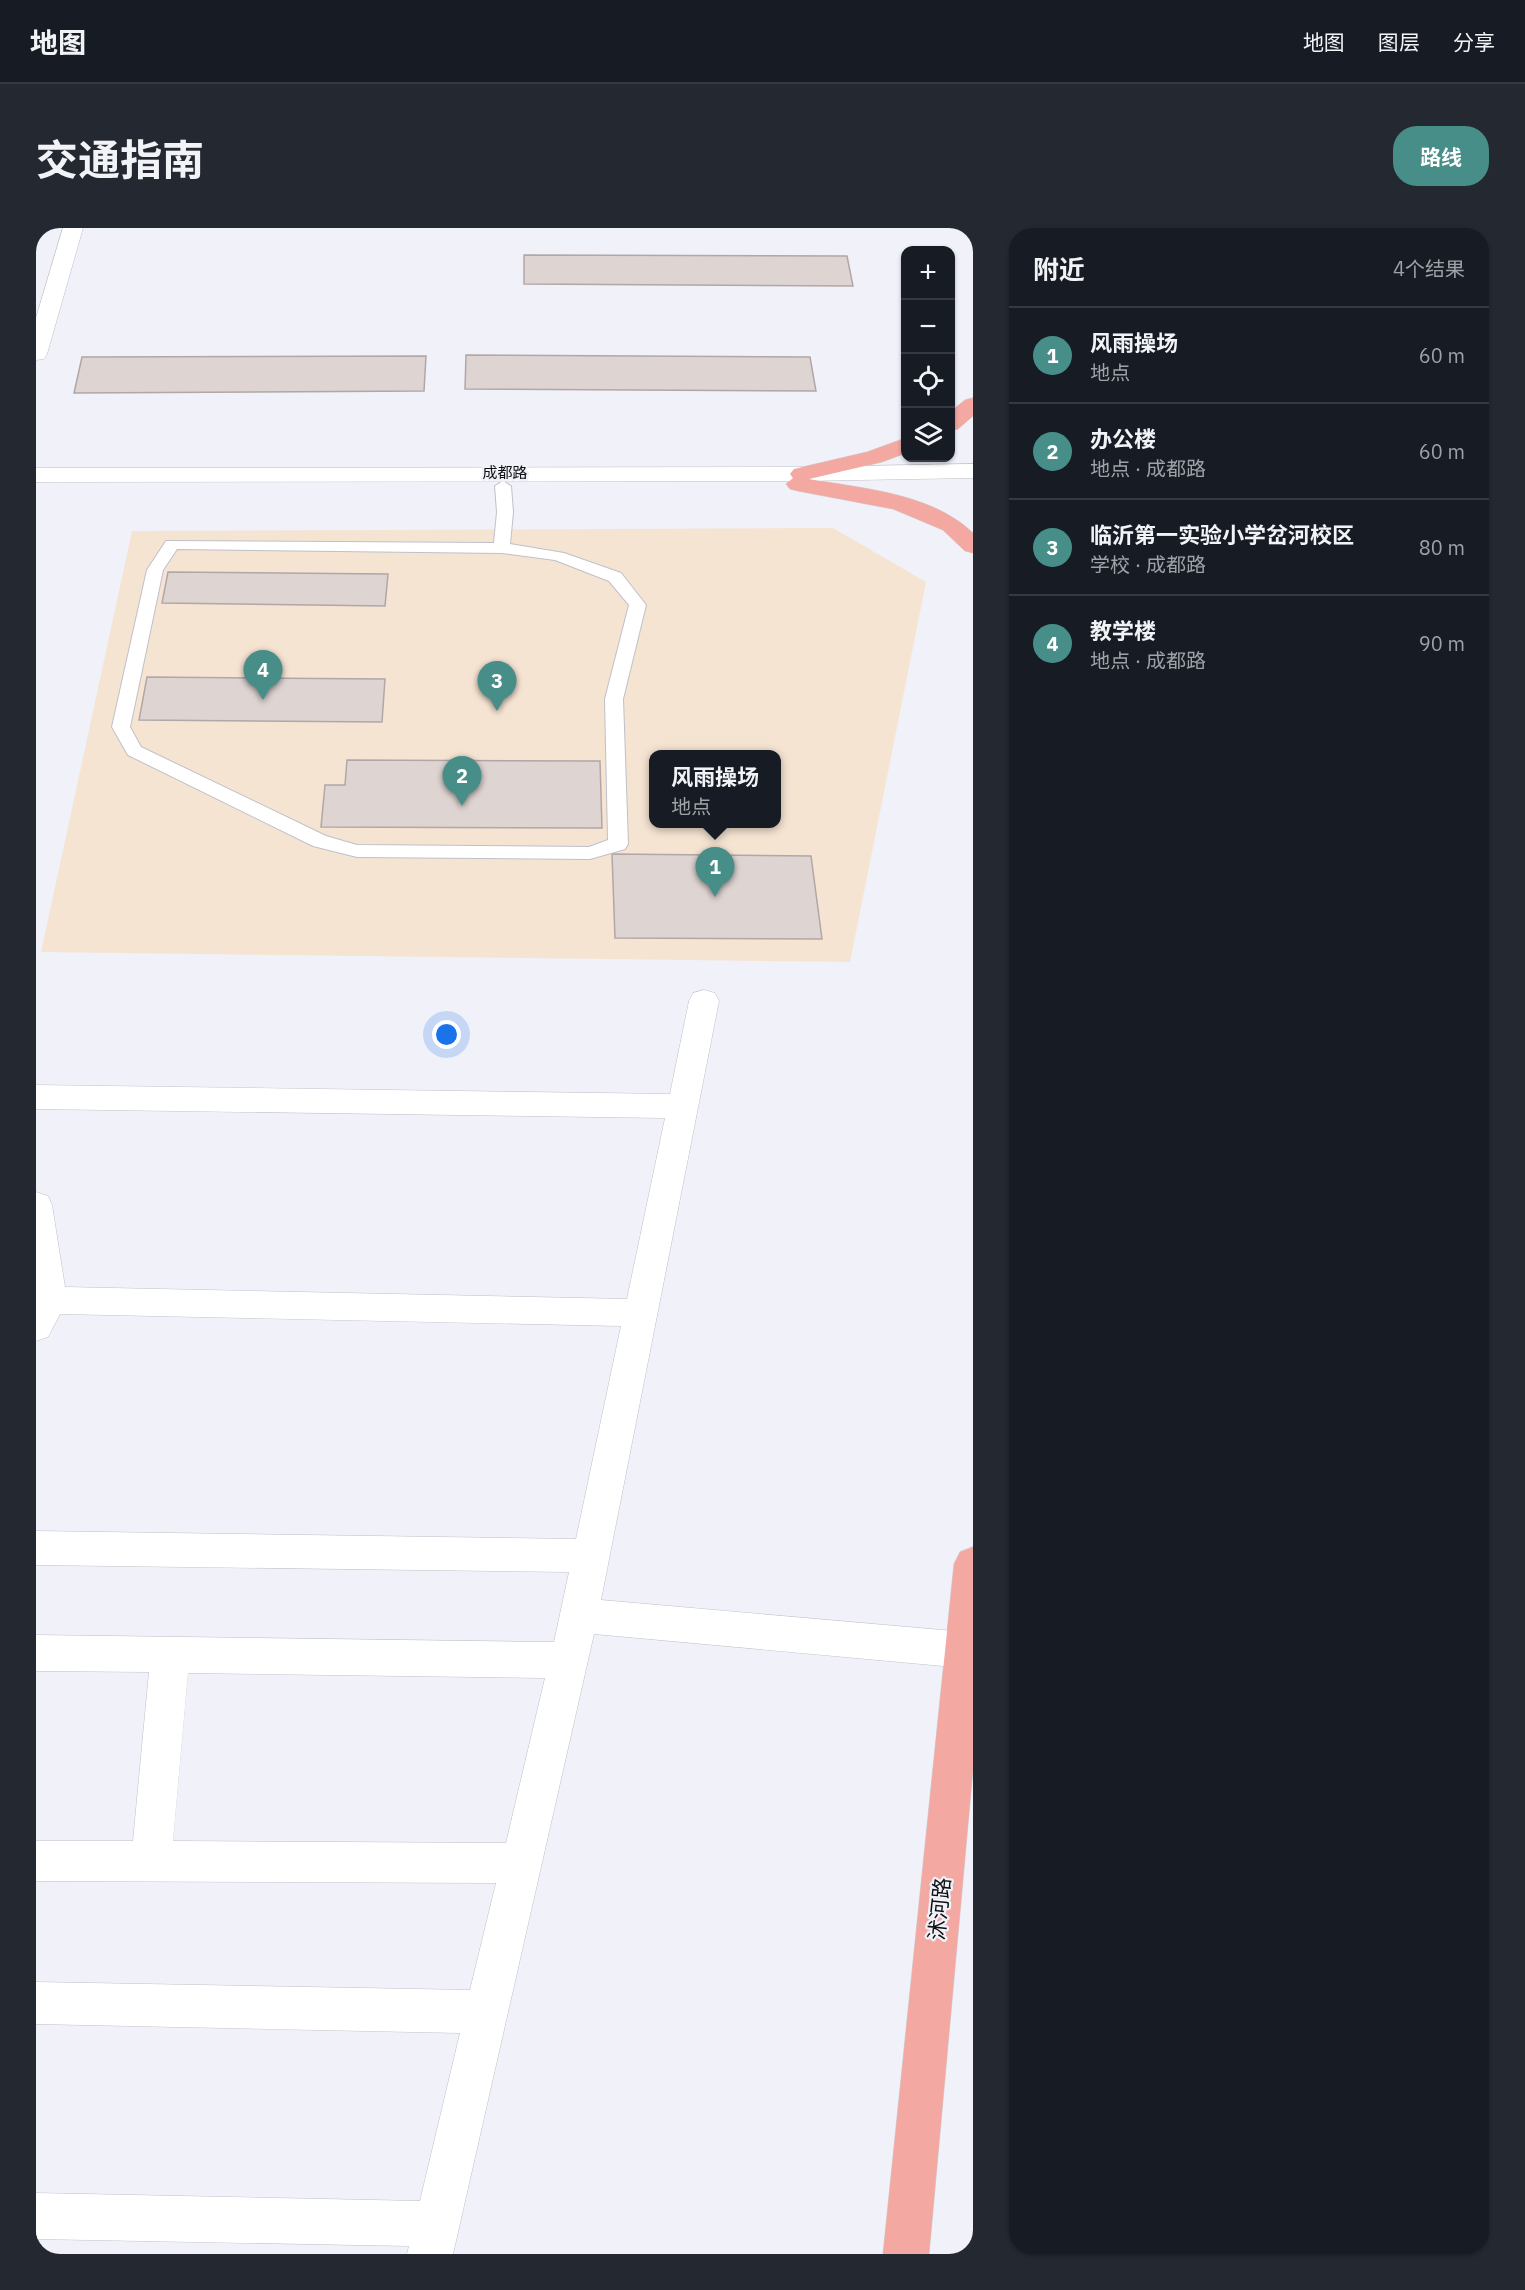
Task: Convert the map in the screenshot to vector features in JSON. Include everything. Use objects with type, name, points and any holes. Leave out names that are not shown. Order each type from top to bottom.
[{"type":"main road","points":[[955,421],[973,405]]},
{"type":"main road","points":[[800,479],[901,447]]},
{"type":"main road","points":[[800,479],[899,503],[951,525],[973,546]]},
{"type":"main road","name":"沭河路","points":[[906,2254],[973,1564]]},
{"type":"street","points":[[36,354],[73,228]]},
{"type":"street","name":"成都路","points":[[36,490],[503,486],[800,479],[973,471]]},
{"type":"street","name":"成都路","points":[[36,475],[800,479],[973,485]]},
{"type":"street","points":[[36,2216],[434,2239],[579,1615],[704,1001]]},
{"type":"street","points":[[36,1097],[682,1106]]},
{"type":"street","points":[[36,1205],[43,1314],[640,1314]]},
{"type":"street","points":[[36,1548],[591,1556]]},
{"type":"street","points":[[579,1615],[965,1650]]},
{"type":"street","points":[[36,1653],[569,1660]]},
{"type":"street","points":[[151,1862],[170,1655]]},
{"type":"street","points":[[36,1861],[522,1863]]},
{"type":"street","points":[[36,2003],[487,2012]]},
{"type":"lane","points":[[502,548],[505,512],[503,486]]},
{"type":"lane","points":[[172,544],[502,548],[558,556],[615,578],[638,605],[614,699],[618,844],[590,853],[357,851],[320,841],[134,751],[121,727],[155,570],[172,544]]},
{"type":"shaded area","points":[[833,528],[926,582],[850,962],[41,952],[132,531]]},
{"type":"building","points":[[524,255],[847,256],[853,286],[524,284]]},
{"type":"building","points":[[466,355],[810,357],[816,391],[465,389]]},
{"type":"building","points":[[426,356],[424,391],[74,393],[82,357]]},
{"type":"building","points":[[168,572],[388,574],[385,606],[162,603]]},
{"type":"building","points":[[147,677],[385,679],[382,722],[139,720]]},
{"type":"building","points":[[347,760],[600,761],[602,828],[321,827],[325,785],[345,785]]},
{"type":"building","points":[[612,854],[811,856],[822,939],[615,938]]},
{"type":"place","name":"教学楼","points":[[263,700]]},
{"type":"place","name":"临沂第一实验小学岔河校区","points":[[497,711]]},
{"type":"place","name":"办公楼","points":[[462,806]]},
{"type":"place","name":"风雨操场","points":[[715,897]]}]
